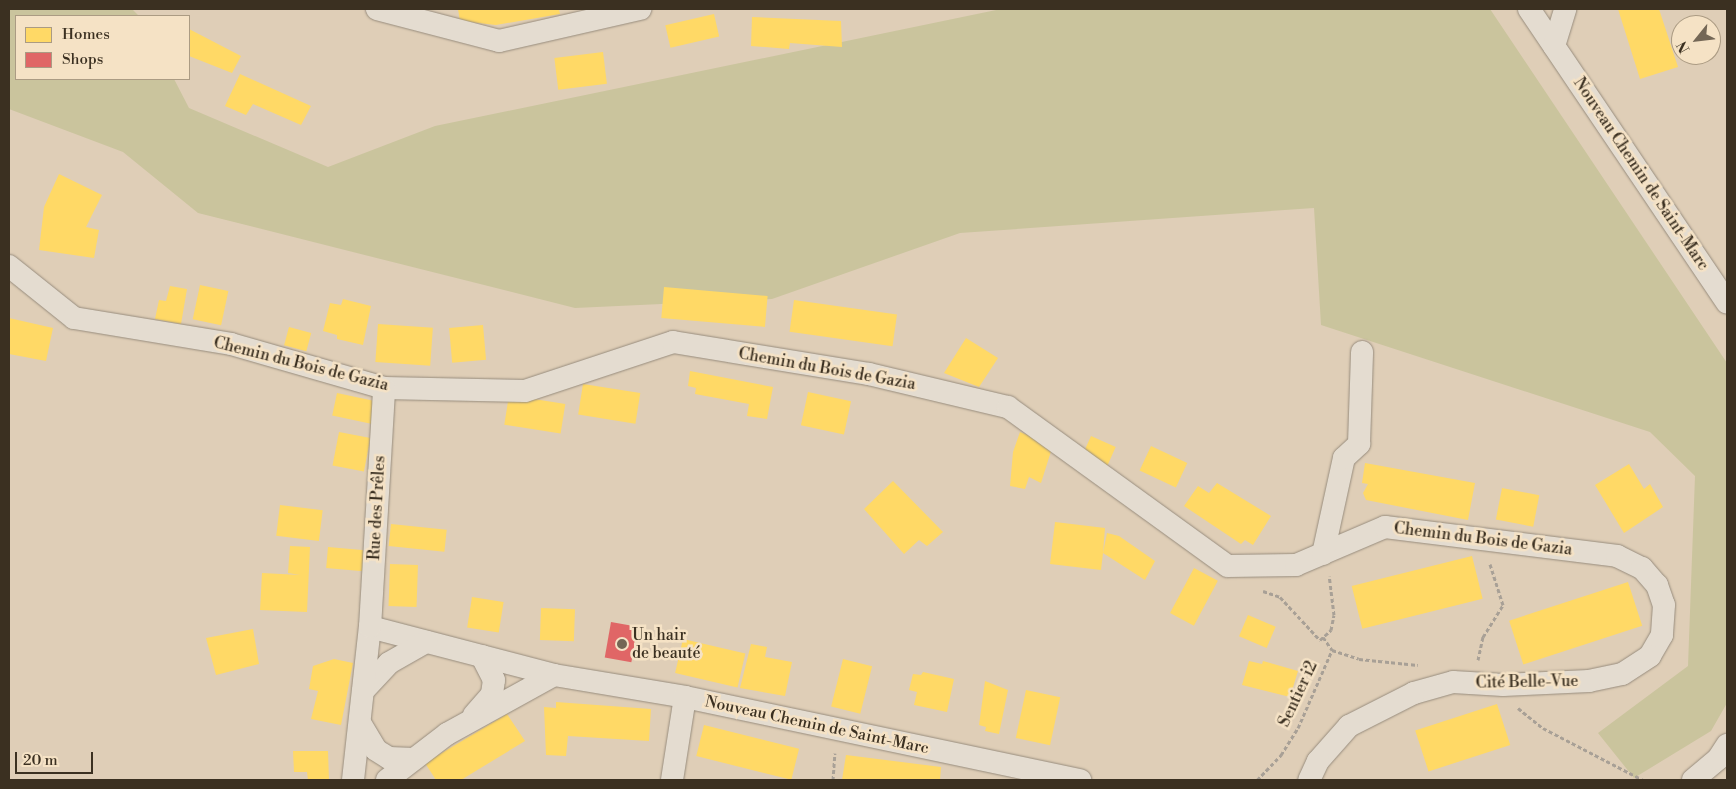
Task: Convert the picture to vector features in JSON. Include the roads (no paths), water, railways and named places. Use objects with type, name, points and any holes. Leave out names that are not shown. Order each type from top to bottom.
[{"type":"street","points":[[377,9],[499,41],[640,9]]},
{"type":"street","name":"Nouveau Chemin de Saint-Marc","points":[[1529,9],[1727,302]]},
{"type":"street","points":[[1554,46],[1565,9]]},
{"type":"street","name":"Chemin du Bois de Gazia","points":[[9,266],[74,318],[230,344],[384,388],[525,391],[672,342],[869,374],[1008,407],[1228,566],[1282,568],[1323,554],[1385,527],[1617,556]]},
{"type":"street","points":[[1323,554],[1344,458],[1359,444],[1362,352]]},
{"type":"street","name":"Rue des Prêles","points":[[363,691],[370,627],[384,388]]},
{"type":"street","name":"Cité Belle-Vue","points":[[1309,780],[1318,760],[1348,726],[1383,706],[1414,693],[1453,682],[1502,685],[1589,681],[1622,674],[1650,656],[1662,635],[1664,605],[1657,585],[1642,568],[1617,556]]},
{"type":"street","points":[[370,627],[482,656],[494,680],[492,694],[469,721]]},
{"type":"street","points":[[353,780],[363,691],[389,663],[426,642]]},
{"type":"street","name":"Nouveau Chemin de Saint-Marc","points":[[482,656],[554,675],[685,697],[1080,780]]},
{"type":"street","points":[[388,780],[447,734],[554,675]]},
{"type":"street","points":[[672,780],[685,697]]},
{"type":"street","points":[[360,723],[376,750],[389,758],[414,759]]},
{"type":"street","points":[[1693,780],[1718,759],[1727,745]]},
{"type":"place","name":"Un hair de beauté","points":[[622,644]]}]
